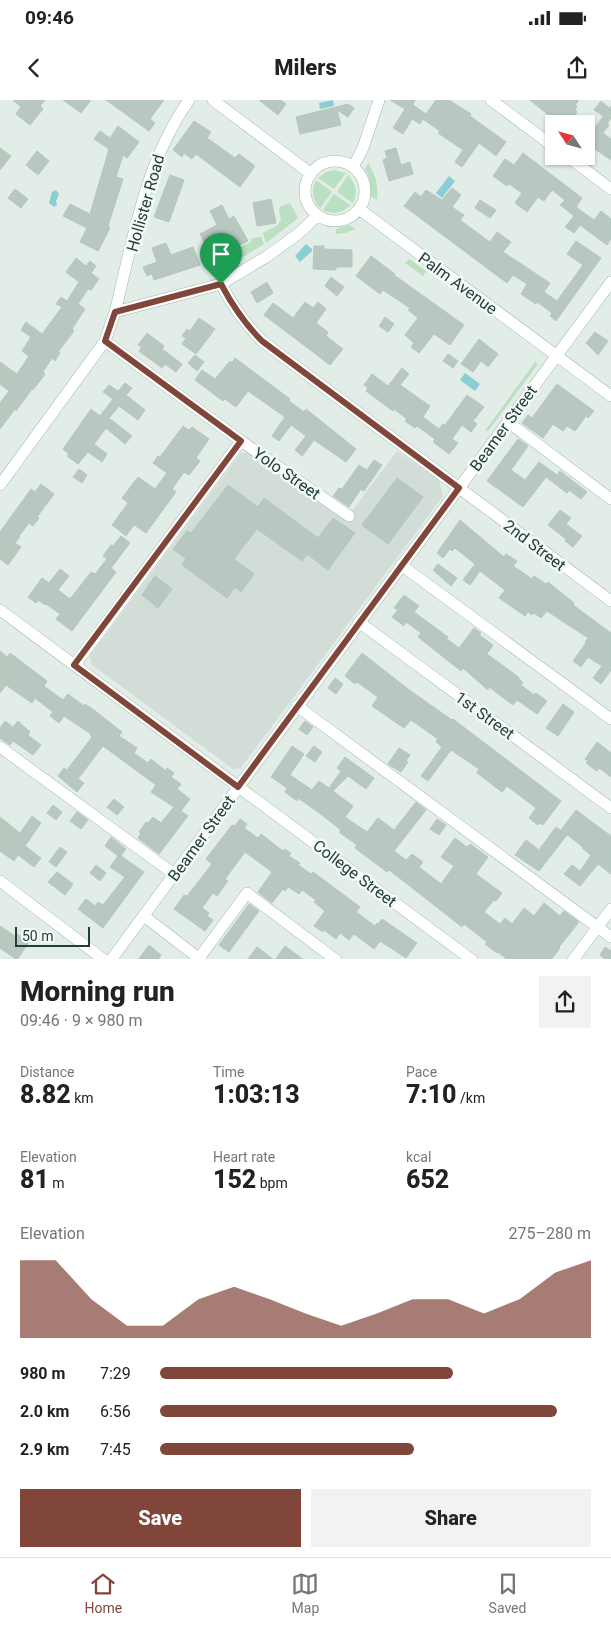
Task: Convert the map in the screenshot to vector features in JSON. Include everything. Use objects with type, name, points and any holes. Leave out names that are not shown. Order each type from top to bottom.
[{"type":"street","name":"Hollister Road","points":[[0,485],[105,341],[115,312],[150,175],[162,147],[189,100]]},
{"type":"street","points":[[213,100],[311,174]]},
{"type":"street","points":[[353,167],[363,148],[379,100]]},
{"type":"street","points":[[491,100],[545,140]]},
{"type":"street","points":[[331,162],[338,162],[353,167],[363,180],[365,187],[363,202],[359,209],[354,215],[339,221],[331,221],[317,216],[307,204],[305,196],[307,180],[311,174],[316,168],[331,162]]},
{"type":"street","points":[[579,165],[611,189]]},
{"type":"street","name":"Palm Avenue","points":[[359,209],[611,396]]},
{"type":"street","points":[[115,312],[221,284],[266,257],[298,234],[317,216]]},
{"type":"street","name":"Beamer Street","points":[[112,959],[611,282]]},
{"type":"street","name":"2nd Street","points":[[221,284],[237,312],[262,341],[611,601]]},
{"type":"street","name":"Yolo Street","points":[[105,341],[252,449],[349,516]]},
{"type":"street","points":[[508,422],[611,499]]},
{"type":"street","points":[[74,665],[241,441]]},
{"type":"street","points":[[401,565],[611,719]]},
{"type":"street","name":"College Street","points":[[0,610],[471,959]]},
{"type":"street","name":"1st Street","points":[[359,622],[611,808]]},
{"type":"street","points":[[298,706],[611,937]]},
{"type":"street","points":[[0,747],[174,874]]},
{"type":"street","points":[[0,881],[103,959]]},
{"type":"street","points":[[144,916],[200,959],[247,893],[335,959]]},
{"type":"street","points":[[574,959],[611,908]]},
{"type":"shaded area","points":[[397,451],[439,480],[443,496],[241,768],[233,769],[91,664],[90,656],[241,453],[254,452],[346,519]]},
{"type":"green space","points":[[368,163],[376,180],[377,200],[371,196],[370,179],[365,169]]},
{"type":"green space","points":[[334,170],[346,173],[334,189],[318,178],[326,172]]},
{"type":"green space","points":[[348,175],[353,181],[355,188],[353,203],[337,192]]},
{"type":"green space","points":[[316,180],[332,192],[320,208],[315,202],[313,195],[313,187]]},
{"type":"green space","points":[[334,194],[350,205],[338,212],[323,210]]},
{"type":"green space","points":[[290,203],[298,218],[266,243],[263,233],[278,225],[281,220],[279,210],[281,206]]},
{"type":"green space","points":[[350,225],[355,229],[336,234],[336,229]]},
{"type":"green space","points":[[261,237],[264,244],[238,260],[234,249],[250,243],[252,238]]},
{"type":"green space","points":[[409,259],[426,271],[423,276],[405,263]]},
{"type":"green space","points":[[535,362],[538,364],[488,431],[485,431]]},
{"type":"water","points":[[333,100],[334,106],[320,109],[319,103]]},
{"type":"water","points":[[449,176],[455,181],[442,198],[436,193]]},
{"type":"water","points":[[56,190],[59,194],[56,201],[57,205],[54,207],[49,203],[52,192]]},
{"type":"water","points":[[306,244],[312,251],[300,262],[295,256]]},
{"type":"water","points":[[465,373],[480,384],[475,391],[460,380]]},
{"type":"building","points":[[13,100],[45,100],[40,106],[43,109],[30,125],[16,114],[21,107]]},
{"type":"building","points":[[63,100],[91,100],[81,113]]},
{"type":"building","points":[[106,100],[164,100],[150,119],[155,123],[149,131]]},
{"type":"building","points":[[259,100],[281,100],[286,104],[278,115]]},
{"type":"building","points":[[390,100],[415,100],[413,105],[426,114],[436,100],[449,100],[471,114],[470,116],[506,142],[496,156],[479,143],[462,167],[455,162],[463,150],[438,133],[440,131],[423,119],[420,124],[412,119],[403,134],[393,128],[405,109]]},
{"type":"building","points":[[530,100],[579,100],[575,105],[577,106],[575,110],[577,112],[575,115],[548,115]]},
{"type":"building","points":[[601,101],[609,108],[603,116],[594,110]]},
{"type":"building","points":[[348,104],[354,108],[348,117],[337,110],[341,125],[300,134],[296,117]]},
{"type":"building","points":[[611,106],[611,118],[607,124],[609,125],[603,133],[611,139],[611,160],[595,149],[595,127]]},
{"type":"building","points":[[194,121],[211,132],[207,138],[235,158],[239,154],[255,166],[240,187],[196,154],[192,159],[184,153],[182,157],[173,150]]},
{"type":"building","points":[[118,126],[139,142],[127,158],[123,155],[116,177],[123,179],[108,226],[110,228],[98,251],[80,242],[87,228],[63,216],[70,204],[90,214],[109,149],[94,139],[100,131],[110,138]]},
{"type":"building","points":[[0,148],[11,156],[0,170]]},
{"type":"building","points":[[396,148],[401,165],[410,162],[413,174],[389,181],[383,160],[387,158],[385,151]]},
{"type":"building","points":[[37,151],[49,161],[38,175],[26,165]]},
{"type":"building","points":[[523,153],[582,198],[576,207],[594,220],[601,211],[611,219],[611,239],[607,245],[580,225],[574,233],[565,227],[574,216],[560,205],[565,200],[552,190],[544,201],[538,197],[527,212],[515,203],[522,193],[509,184],[507,186],[493,176],[505,159],[514,165]]},
{"type":"building","points":[[170,175],[184,180],[169,222],[154,217]]},
{"type":"building","points":[[452,188],[461,195],[452,207],[464,215],[460,220],[490,242],[497,232],[511,242],[503,252],[550,283],[544,292],[557,301],[583,265],[567,254],[576,241],[601,258],[556,321],[550,316],[552,313],[537,302],[536,304],[521,294],[527,284],[513,275],[507,283],[404,206],[415,192],[421,197],[426,190],[442,200]]},
{"type":"building","points":[[15,189],[28,199],[21,208],[8,198]]},
{"type":"building","points":[[271,199],[276,223],[257,226],[253,203]]},
{"type":"building","points":[[480,200],[496,210],[490,218],[475,208]]},
{"type":"building","points":[[222,205],[229,219],[234,216],[248,241],[212,258],[200,234],[217,225],[210,211]]},
{"type":"building","points":[[166,243],[171,255],[193,247],[200,265],[154,280],[152,274],[147,276],[143,267],[157,262],[152,248]]},
{"type":"building","points":[[314,246],[324,246],[324,249],[352,250],[352,267],[336,267],[336,270],[313,269]]},
{"type":"building","points":[[371,256],[394,275],[464,325],[450,345],[434,334],[419,353],[411,347],[414,343],[405,335],[418,318],[408,310],[410,308],[383,290],[380,294],[356,276]]},
{"type":"building","points":[[76,258],[86,266],[90,261],[96,266],[91,273],[99,279],[91,290],[88,289],[78,304],[85,309],[72,329],[74,331],[58,352],[60,353],[55,361],[52,358],[43,372],[45,374],[0,429],[0,403],[9,391],[0,384],[0,362],[17,374],[29,356],[22,351],[31,337],[21,330],[26,322],[42,334],[62,307],[56,304],[61,297],[67,301],[79,282],[66,272]]},
{"type":"building","points":[[331,277],[344,287],[337,296],[325,286]]},
{"type":"building","points":[[267,282],[273,293],[257,303],[251,292]]},
{"type":"building","points":[[305,302],[313,308],[318,302],[326,309],[316,323],[328,332],[326,336],[343,349],[330,365],[264,315],[273,303],[293,318]]},
{"type":"building","points":[[385,317],[394,324],[388,332],[379,326]]},
{"type":"building","points":[[199,318],[215,329],[196,354],[182,344],[186,338],[182,336],[187,329],[190,331]]},
{"type":"building","points":[[595,332],[608,341],[598,355],[586,343]]},
{"type":"building","points":[[147,333],[164,346],[162,349],[182,364],[176,372],[165,364],[162,368],[139,351],[142,347],[138,345]]},
{"type":"building","points":[[479,339],[498,354],[488,367],[481,361],[473,372],[461,364]]},
{"type":"building","points":[[448,354],[458,361],[453,368],[443,361]]},
{"type":"building","points":[[195,355],[204,362],[197,371],[188,363]]},
{"type":"building","points":[[235,358],[290,399],[289,401],[304,412],[306,409],[356,449],[346,462],[314,440],[302,456],[295,450],[306,436],[291,425],[279,441],[272,436],[285,417],[248,391],[236,407],[225,399],[223,401],[195,380],[202,370],[215,379],[230,361],[232,363]]},
{"type":"building","points":[[402,368],[409,374],[400,385],[430,406],[423,417],[439,429],[443,424],[445,425],[467,395],[484,407],[473,421],[477,424],[471,432],[462,425],[452,439],[458,443],[449,454],[433,442],[435,439],[417,426],[415,428],[405,421],[407,419],[394,409],[393,411],[366,391],[368,388],[364,385],[372,374],[388,386]]},
{"type":"building","points":[[125,383],[132,388],[126,395],[145,410],[138,420],[119,406],[109,418],[132,436],[125,444],[106,428],[94,444],[107,454],[102,462],[88,452],[78,464],[67,456],[69,454],[63,449],[91,409],[100,416],[113,399],[103,392],[109,385],[118,391]]},
{"type":"building","points":[[557,384],[594,411],[588,418],[586,416],[575,431],[567,426],[563,431],[553,424],[543,438],[522,423],[528,415],[532,418]]},
{"type":"building","points":[[183,426],[189,430],[192,427],[209,439],[196,458],[200,461],[189,475],[184,472],[172,489],[176,492],[146,533],[134,525],[126,536],[112,525],[128,503],[122,498],[138,477],[155,489],[167,473],[153,463],[158,456],[160,457]]},
{"type":"building","points":[[518,439],[528,446],[511,470],[525,480],[539,462],[557,475],[560,471],[587,492],[581,499],[569,490],[567,493],[546,477],[523,507],[487,481]]},
{"type":"building","points":[[374,460],[382,465],[364,491],[361,489],[349,507],[333,496],[339,488],[342,489],[359,465],[367,470]]},
{"type":"building","points":[[79,469],[87,475],[82,483],[73,477]]},
{"type":"building","points":[[397,478],[423,497],[388,544],[362,525]]},
{"type":"building","points":[[41,484],[54,494],[37,517],[39,518],[33,526],[29,523],[19,536],[15,543],[21,547],[8,565],[0,559],[0,532],[31,489],[35,492]]},
{"type":"building","points":[[228,485],[258,507],[264,498],[318,538],[333,518],[355,533],[328,570],[307,554],[302,561],[257,529],[234,559],[254,574],[241,592],[235,587],[227,598],[182,565],[186,559],[173,549],[187,531],[191,533]]},
{"type":"building","points":[[560,510],[571,518],[566,524],[582,536],[573,547],[548,525]]},
{"type":"building","points":[[460,520],[504,557],[506,554],[517,561],[513,566],[532,579],[534,576],[546,584],[548,582],[574,603],[573,605],[611,633],[611,670],[601,684],[593,678],[602,666],[588,657],[581,667],[573,661],[588,638],[547,611],[541,618],[534,613],[532,615],[528,612],[525,616],[499,598],[505,590],[480,571],[470,585],[463,580],[475,564],[455,548],[452,551],[450,549],[443,558],[437,553]]},
{"type":"building","points":[[121,536],[130,543],[111,568],[116,572],[72,631],[56,619],[60,614],[46,604],[38,600],[36,603],[28,597],[42,578],[49,583],[60,569],[69,576],[58,590],[70,599],[91,572],[95,574],[107,559],[103,556]]},
{"type":"building","points":[[438,564],[457,578],[451,586],[433,570]]},
{"type":"building","points":[[155,576],[172,589],[158,608],[142,595]]},
{"type":"building","points":[[404,595],[419,606],[414,612],[448,637],[446,638],[459,648],[474,628],[481,633],[479,635],[493,645],[487,654],[517,676],[523,683],[521,685],[534,695],[536,693],[547,701],[537,714],[517,700],[513,705],[489,687],[488,690],[463,668],[461,671],[418,637],[421,633],[406,622],[404,626],[392,617],[398,610],[394,608]]},
{"type":"building","points":[[0,651],[7,657],[10,653],[47,681],[44,686],[63,700],[68,694],[84,706],[85,704],[94,710],[122,732],[119,736],[137,748],[134,753],[148,763],[151,759],[166,771],[167,768],[174,773],[171,777],[181,784],[177,789],[190,799],[181,811],[188,816],[159,854],[138,838],[141,833],[139,832],[146,822],[148,823],[153,817],[161,823],[174,807],[151,792],[156,785],[103,746],[78,779],[84,783],[77,792],[58,776],[64,768],[67,770],[92,737],[91,734],[64,716],[59,723],[50,716],[53,712],[35,698],[32,703],[6,685],[0,693]]},
{"type":"building","points":[[362,653],[561,801],[543,825],[540,823],[538,825],[529,818],[536,808],[507,786],[502,792],[477,773],[479,769],[451,750],[428,781],[421,776],[442,747],[436,742],[438,739],[411,720],[404,728],[372,706],[378,697],[345,676]]},
{"type":"building","points":[[335,678],[343,684],[336,694],[328,688]]},
{"type":"building","points":[[563,704],[574,712],[558,736],[546,728]]},
{"type":"building","points":[[5,721],[13,727],[18,721],[30,732],[28,735],[41,745],[33,755],[13,741],[10,745],[0,738],[0,728]]},
{"type":"building","points":[[305,721],[313,727],[307,735],[299,729]]},
{"type":"building","points":[[597,742],[611,753],[611,777],[599,768],[597,771],[586,763],[588,761],[585,759]]},
{"type":"building","points":[[292,746],[304,754],[290,775],[312,790],[319,781],[329,788],[341,771],[337,768],[345,757],[374,778],[366,789],[348,776],[333,791],[353,806],[345,817],[367,832],[378,818],[394,830],[416,802],[426,810],[394,851],[406,860],[412,854],[423,862],[419,867],[441,884],[454,866],[441,857],[455,838],[467,847],[470,844],[488,857],[476,874],[502,893],[484,912],[500,924],[505,918],[512,924],[524,908],[534,916],[544,903],[560,916],[564,911],[579,922],[552,959],[507,959],[485,944],[487,942],[464,924],[462,927],[389,870],[387,872],[355,848],[357,845],[339,832],[341,830],[298,798],[297,801],[285,792],[287,788],[271,777]]},
{"type":"building","points":[[314,746],[322,752],[315,762],[306,756]]},
{"type":"building","points":[[399,748],[410,755],[406,761],[408,762],[401,772],[388,764]]},
{"type":"building","points":[[114,799],[124,807],[117,815],[107,807]]},
{"type":"building","points":[[53,805],[62,812],[56,820],[47,813]]},
{"type":"building","points":[[576,810],[611,836],[611,874],[598,864],[580,886],[564,874],[572,865],[580,871],[591,855],[561,830]]},
{"type":"building","points":[[77,812],[88,820],[81,829],[70,821]]},
{"type":"building","points":[[32,816],[41,823],[25,846],[41,858],[34,867],[18,855],[14,861],[0,851],[0,817],[20,833]]},
{"type":"building","points":[[240,819],[247,824],[244,828],[258,838],[261,834],[283,851],[285,849],[291,853],[289,856],[300,863],[298,865],[311,874],[313,872],[360,907],[356,912],[375,926],[382,919],[417,943],[406,958],[380,941],[374,949],[354,934],[349,940],[340,933],[336,939],[324,930],[323,932],[314,926],[325,911],[314,902],[316,900],[302,890],[299,894],[288,887],[285,891],[283,889],[272,903],[258,892],[272,872],[245,852],[225,879],[228,881],[217,896],[213,893],[202,908],[209,913],[207,916],[213,920],[205,931],[174,909],[184,895],[187,896],[212,864],[206,859],[232,825],[235,826]]},
{"type":"building","points":[[437,819],[446,825],[439,835],[430,829]]},
{"type":"building","points":[[556,827],[567,835],[539,871],[515,855],[526,840],[539,850]]},
{"type":"building","points":[[111,837],[126,849],[121,856],[144,872],[103,928],[78,909],[86,899],[95,906],[98,902],[103,905],[125,877],[110,867],[118,856],[105,846]]},
{"type":"building","points":[[60,847],[67,852],[56,867],[49,862]]},
{"type":"building","points":[[96,865],[106,873],[100,881],[90,873]]},
{"type":"building","points":[[57,872],[73,884],[65,895],[48,882]]},
{"type":"building","points":[[249,904],[259,911],[229,952],[219,945]]},
{"type":"building","points":[[0,926],[15,936],[16,933],[29,942],[18,959],[0,948]]},
{"type":"building","points":[[149,945],[161,955],[159,959],[139,959]]},
{"type":"building","points":[[285,946],[303,959],[276,959]]},
{"type":"building","points":[[257,947],[273,959],[248,959]]},
{"type":"building","points":[[605,947],[611,951],[611,959],[605,959],[600,955]]},
{"type":"route","points":[[221,284],[237,312],[262,341],[459,488],[238,787],[74,665],[241,441],[105,341],[115,312],[221,284]]}]
